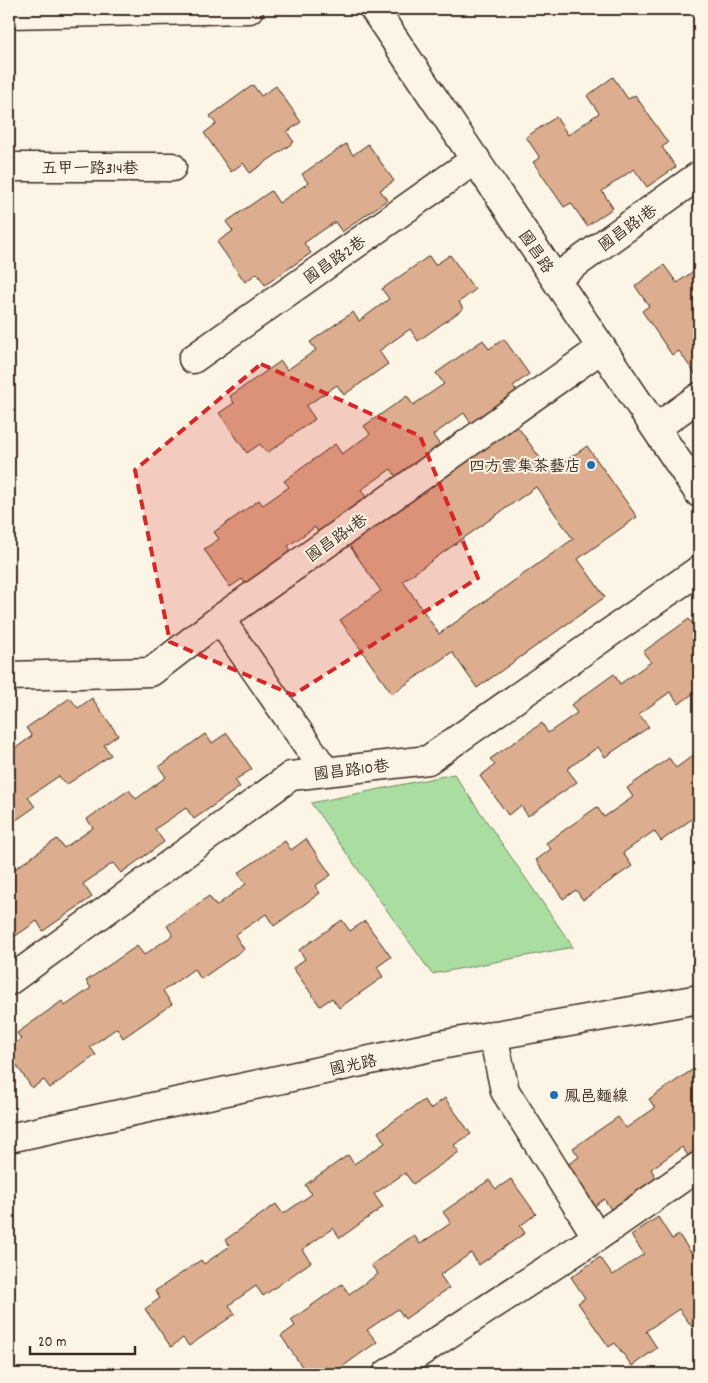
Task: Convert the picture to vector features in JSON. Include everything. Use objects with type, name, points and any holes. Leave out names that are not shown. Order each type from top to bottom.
[{"type":"street","points":[[9,14],[249,9]]},
{"type":"street","name":"國昌路","points":[[374,9],[699,493]]},
{"type":"street","name":"國昌路2巷","points":[[193,359],[476,159]]},
{"type":"street","name":"五甲一路314巷","points":[[9,167],[172,167]]},
{"type":"street","name":"國昌路1巷","points":[[556,278],[698,176]]},
{"type":"street","name":"國昌路4巷","points":[[9,676],[151,672],[220,619],[602,348]]},
{"type":"street","points":[[656,428],[699,397]]},
{"type":"street","name":"國昌路10巷","points":[[9,981],[291,776],[428,760],[699,570]]},
{"type":"street","points":[[220,619],[326,772]]},
{"type":"street","name":"國光路","points":[[9,1138],[493,1035],[699,999]]},
{"type":"street","points":[[493,1035],[505,1091],[597,1237]]},
{"type":"street","points":[[386,1374],[597,1237],[699,1166]]},
{"type":"highlighted area","points":[[261,364],[420,436],[478,578],[293,695],[170,642],[135,470]]},
{"type":"green space","points":[[454,774],[573,947],[432,974],[311,803]]},
{"type":"building","points":[[613,77],[628,99],[635,95],[668,143],[662,147],[676,167],[647,187],[634,169],[602,191],[613,208],[587,226],[571,203],[564,207],[533,162],[540,158],[526,137],[556,117],[568,135],[599,113],[587,96]]},
{"type":"building","points":[[253,85],[261,96],[276,86],[301,122],[287,132],[294,142],[250,173],[243,163],[231,172],[204,133],[216,124],[210,116]]},
{"type":"building","points":[[346,144],[353,155],[368,144],[394,181],[380,190],[387,200],[342,232],[335,222],[304,243],[311,253],[265,285],[257,273],[245,282],[217,242],[233,231],[226,222],[271,191],[279,203],[308,183],[302,174]]},
{"type":"building","points":[[450,255],[475,290],[459,302],[463,309],[418,341],[410,329],[379,351],[388,364],[344,395],[337,385],[306,406],[315,419],[267,453],[260,444],[247,453],[219,413],[234,403],[230,396],[281,361],[287,370],[316,350],[310,342],[353,312],[359,321],[389,299],[382,289],[429,256],[435,265]]},
{"type":"building","points":[[664,265],[677,283],[699,267],[699,371],[695,374],[679,351],[672,355],[642,311],[649,306],[635,286]]},
{"type":"building","points":[[504,339],[529,374],[513,386],[518,393],[472,425],[464,413],[433,435],[442,448],[398,479],[391,469],[361,490],[370,503],[321,537],[315,527],[288,546],[294,555],[248,587],[242,579],[230,587],[204,549],[219,539],[214,532],[259,500],[263,505],[289,487],[284,481],[335,444],[342,454],[370,434],[364,426],[407,396],[413,405],[444,384],[436,373],[483,340],[489,349]]},
{"type":"building","points":[[515,423],[550,472],[587,446],[637,517],[578,559],[605,597],[477,688],[452,652],[392,694],[340,620],[381,591],[347,542]],"holes":[[[536,487],[573,539],[439,634],[403,581]]]},
{"type":"building","points":[[689,619],[696,628],[699,626],[699,689],[679,704],[670,692],[639,714],[649,727],[605,757],[598,747],[567,769],[577,782],[528,816],[521,806],[508,815],[480,776],[495,765],[490,759],[542,723],[548,733],[577,713],[571,705],[614,674],[620,684],[651,662],[643,652]]},
{"type":"building","points":[[70,698],[78,708],[92,698],[118,735],[104,745],[111,755],[66,785],[59,776],[28,797],[35,807],[9,825],[9,753],[32,736],[26,728]]},
{"type":"building","points":[[227,733],[252,769],[235,780],[240,787],[194,819],[186,808],[155,829],[164,842],[121,873],[113,863],[83,884],[92,897],[43,931],[37,921],[10,940],[16,949],[9,954],[9,883],[11,881],[9,873],[57,839],[64,848],[93,828],[87,819],[129,790],[136,799],[166,777],[159,767],[205,734],[212,743]]},
{"type":"building","points":[[699,751],[699,795],[695,797],[699,803],[699,814],[661,841],[654,831],[623,853],[632,866],[583,900],[576,890],[563,899],[536,860],[551,849],[546,843],[597,807],[604,817],[633,797],[627,788],[669,758],[676,768]]},
{"type":"building","points":[[306,839],[331,875],[315,886],[320,893],[274,926],[266,914],[235,935],[244,949],[201,979],[194,969],[163,991],[172,1004],[123,1038],[117,1028],[90,1047],[96,1055],[50,1088],[44,1080],[32,1088],[9,1054],[9,1048],[21,1039],[17,1033],[62,1001],[65,1006],[91,988],[86,981],[137,946],[144,955],[173,935],[167,926],[209,896],[216,906],[246,884],[238,873],[285,841],[291,850]]},
{"type":"building","points":[[342,920],[350,931],[365,921],[391,957],[377,967],[383,977],[339,1008],[332,998],[320,1006],[293,968],[305,959],[299,950]]},
{"type":"building","points":[[692,1070],[699,1080],[699,1150],[689,1157],[682,1147],[651,1169],[657,1179],[612,1211],[604,1199],[592,1208],[564,1167],[579,1157],[573,1148],[618,1117],[626,1128],[655,1108],[649,1099]]},
{"type":"building","points":[[445,1098],[471,1134],[454,1145],[459,1152],[413,1184],[405,1173],[374,1194],[383,1207],[340,1238],[333,1228],[302,1250],[311,1262],[263,1296],[256,1286],[229,1305],[235,1314],[189,1346],[183,1338],[171,1347],[145,1309],[160,1298],[155,1291],[201,1260],[204,1264],[230,1246],[225,1240],[276,1204],[283,1214],[312,1194],[305,1185],[348,1155],[354,1164],[385,1143],[378,1132],[424,1100],[430,1109]]},
{"type":"building","points":[[511,1179],[536,1214],[520,1226],[525,1233],[479,1265],[471,1253],[440,1275],[449,1288],[405,1319],[398,1309],[367,1330],[377,1342],[332,1374],[326,1374],[321,1367],[311,1374],[307,1374],[281,1336],[295,1326],[291,1320],[342,1284],[349,1294],[378,1274],[371,1265],[414,1235],[420,1244],[451,1223],[443,1212],[489,1180],[496,1189]]},
{"type":"building","points":[[658,1217],[672,1239],[679,1235],[699,1264],[699,1322],[692,1327],[679,1309],[646,1331],[657,1348],[632,1366],[615,1343],[609,1347],[578,1303],[585,1298],[571,1277],[600,1257],[613,1275],[644,1254],[631,1235]]},
{"type":"place","name":"四方雲集茶藝店","points":[[591,465]]},
{"type":"place","name":"鳳邑麵線","points":[[554,1095]]}]
